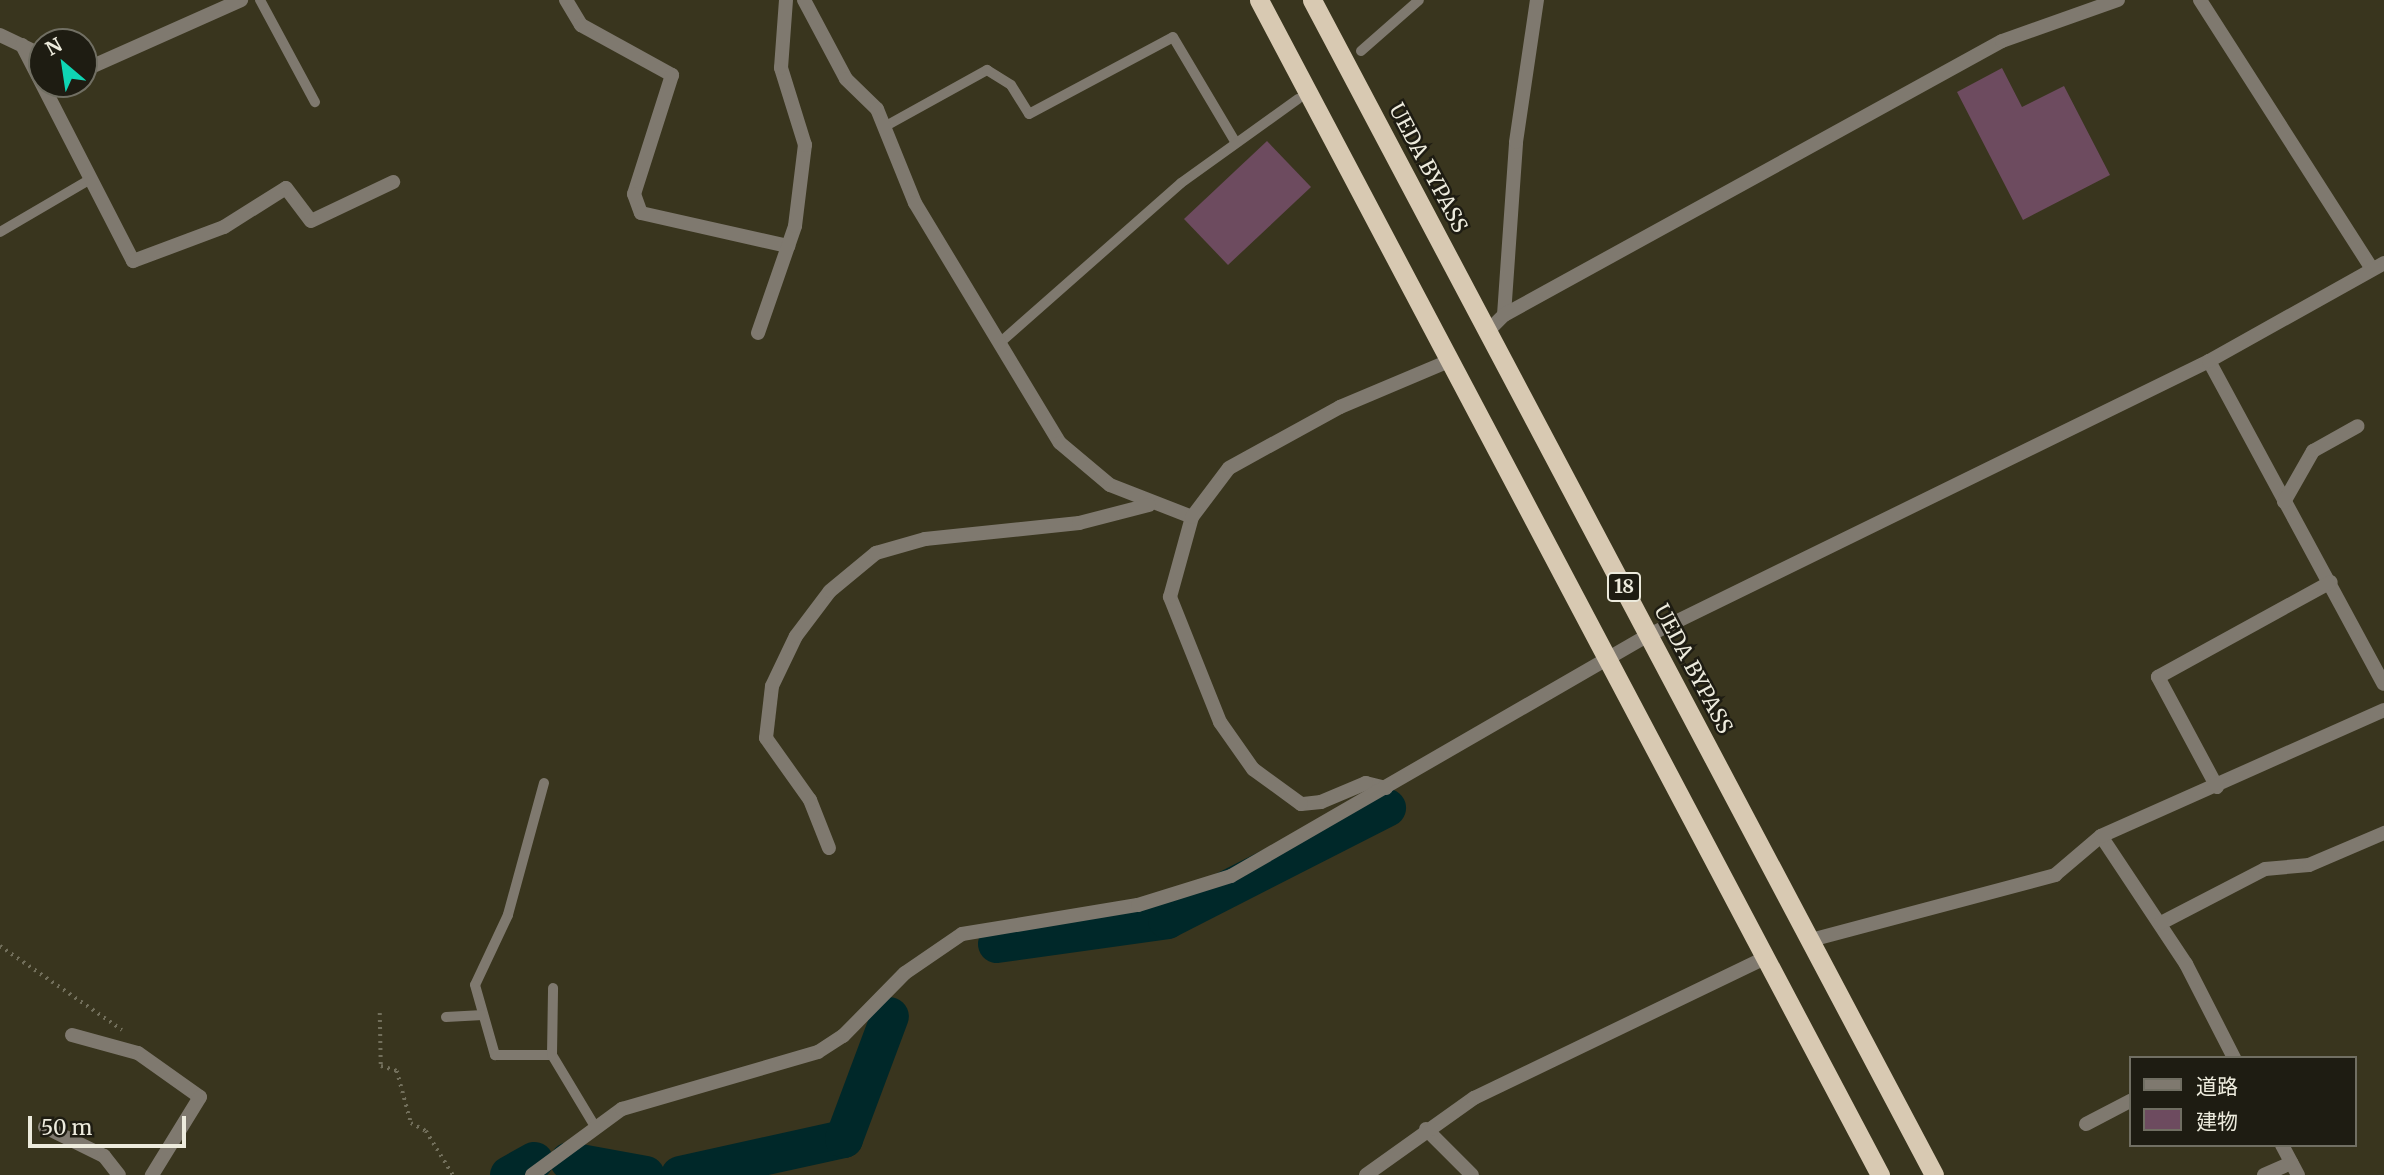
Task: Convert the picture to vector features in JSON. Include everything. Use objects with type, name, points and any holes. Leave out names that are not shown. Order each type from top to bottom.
[{"type":"highway","name":"18","points":[[1259,0],[1880,1175]]},
{"type":"highway","name":"UEDA BYPASS","points":[[1312,0],[1934,1175]]},
{"type":"street","points":[[98,64],[242,0]]},
{"type":"street","points":[[566,0],[581,24],[672,75],[634,194],[641,213],[788,246]]},
{"type":"street","points":[[758,333],[788,246],[804,145],[781,68],[786,0]]},
{"type":"street","points":[[804,0],[846,79],[877,109],[915,203],[1003,340],[1067,451],[1082,467],[1149,505],[1192,517]]},
{"type":"street","points":[[1504,315],[1516,142],[1536,0]]},
{"type":"street","points":[[1489,330],[1504,315],[2002,41],[2118,0]]},
{"type":"street","points":[[532,1175],[594,1125],[650,1098],[818,1052],[843,1036],[905,973],[962,934],[1202,888],[1386,788],[1649,635],[2209,361],[2378,266],[2200,0]]},
{"type":"street","points":[[0,35],[28,48]]},
{"type":"street","points":[[22,45],[89,180],[133,261],[224,227],[286,188],[311,222],[393,181]]},
{"type":"street","points":[[1386,788],[1366,783],[1301,804],[1237,752],[1170,597],[1192,517],[1229,468],[1340,407],[1450,361]]},
{"type":"street","points":[[2209,361],[2284,502],[2332,582],[2384,684]]},
{"type":"street","points":[[2284,502],[2313,451],[2358,426]]},
{"type":"street","points":[[828,848],[810,800],[766,738],[772,686],[796,636],[830,591],[876,553],[925,539],[1079,523],[1149,505]]},
{"type":"street","points":[[2217,787],[2158,677],[2332,582]]},
{"type":"street","points":[[1811,940],[2055,875],[2101,836],[2217,787],[2272,755],[2384,710]]},
{"type":"street","points":[[2161,923],[2265,869],[2309,865],[2384,833]]},
{"type":"street","points":[[2101,836],[2161,923],[2232,1054]]},
{"type":"street","points":[[1366,1175],[1426,1129],[1549,1057],[1765,958]]},
{"type":"street","points":[[72,1035],[138,1053],[200,1097],[152,1175]]},
{"type":"street","points":[[2086,1124],[2128,1102]]},
{"type":"street","points":[[45,1127],[104,1156],[119,1175]]},
{"type":"street","points":[[1426,1129],[1472,1175]]},
{"type":"street","points":[[2264,1175],[2295,1169],[2283,1147]]},
{"type":"lane","points":[[260,0],[316,102]]},
{"type":"lane","points":[[1360,51],[1419,0]]},
{"type":"lane","points":[[884,127],[987,70],[1011,85],[1029,114],[1173,37],[1236,143]]},
{"type":"lane","points":[[1003,340],[1181,183],[1298,99]]},
{"type":"lane","points":[[0,232],[89,180]]},
{"type":"lane","points":[[544,783],[508,915],[475,985],[495,1055],[552,1055]]},
{"type":"lane","points":[[553,988],[552,1055],[594,1125]]},
{"type":"lane","points":[[446,1017],[483,1015]]},
{"type":"path","points":[[0,946],[128,1034],[138,1053]]},
{"type":"path","points":[[380,1013],[381,1066],[397,1071],[411,1123],[429,1135],[453,1175]]},
{"type":"building","points":[[2002,68],[2022,107],[2064,86],[2110,175],[2023,220],[1957,92]]},
{"type":"building","points":[[1267,141],[1311,187],[1228,265],[1184,219]]},
{"type":"waterway","points":[[997,944],[1167,920],[1387,808]]},
{"type":"waterway","points":[[680,1175],[844,1139],[890,1016]]},
{"type":"waterway","points":[[509,1175],[534,1161]]},
{"type":"waterway","points":[[569,1161],[646,1175]]}]
